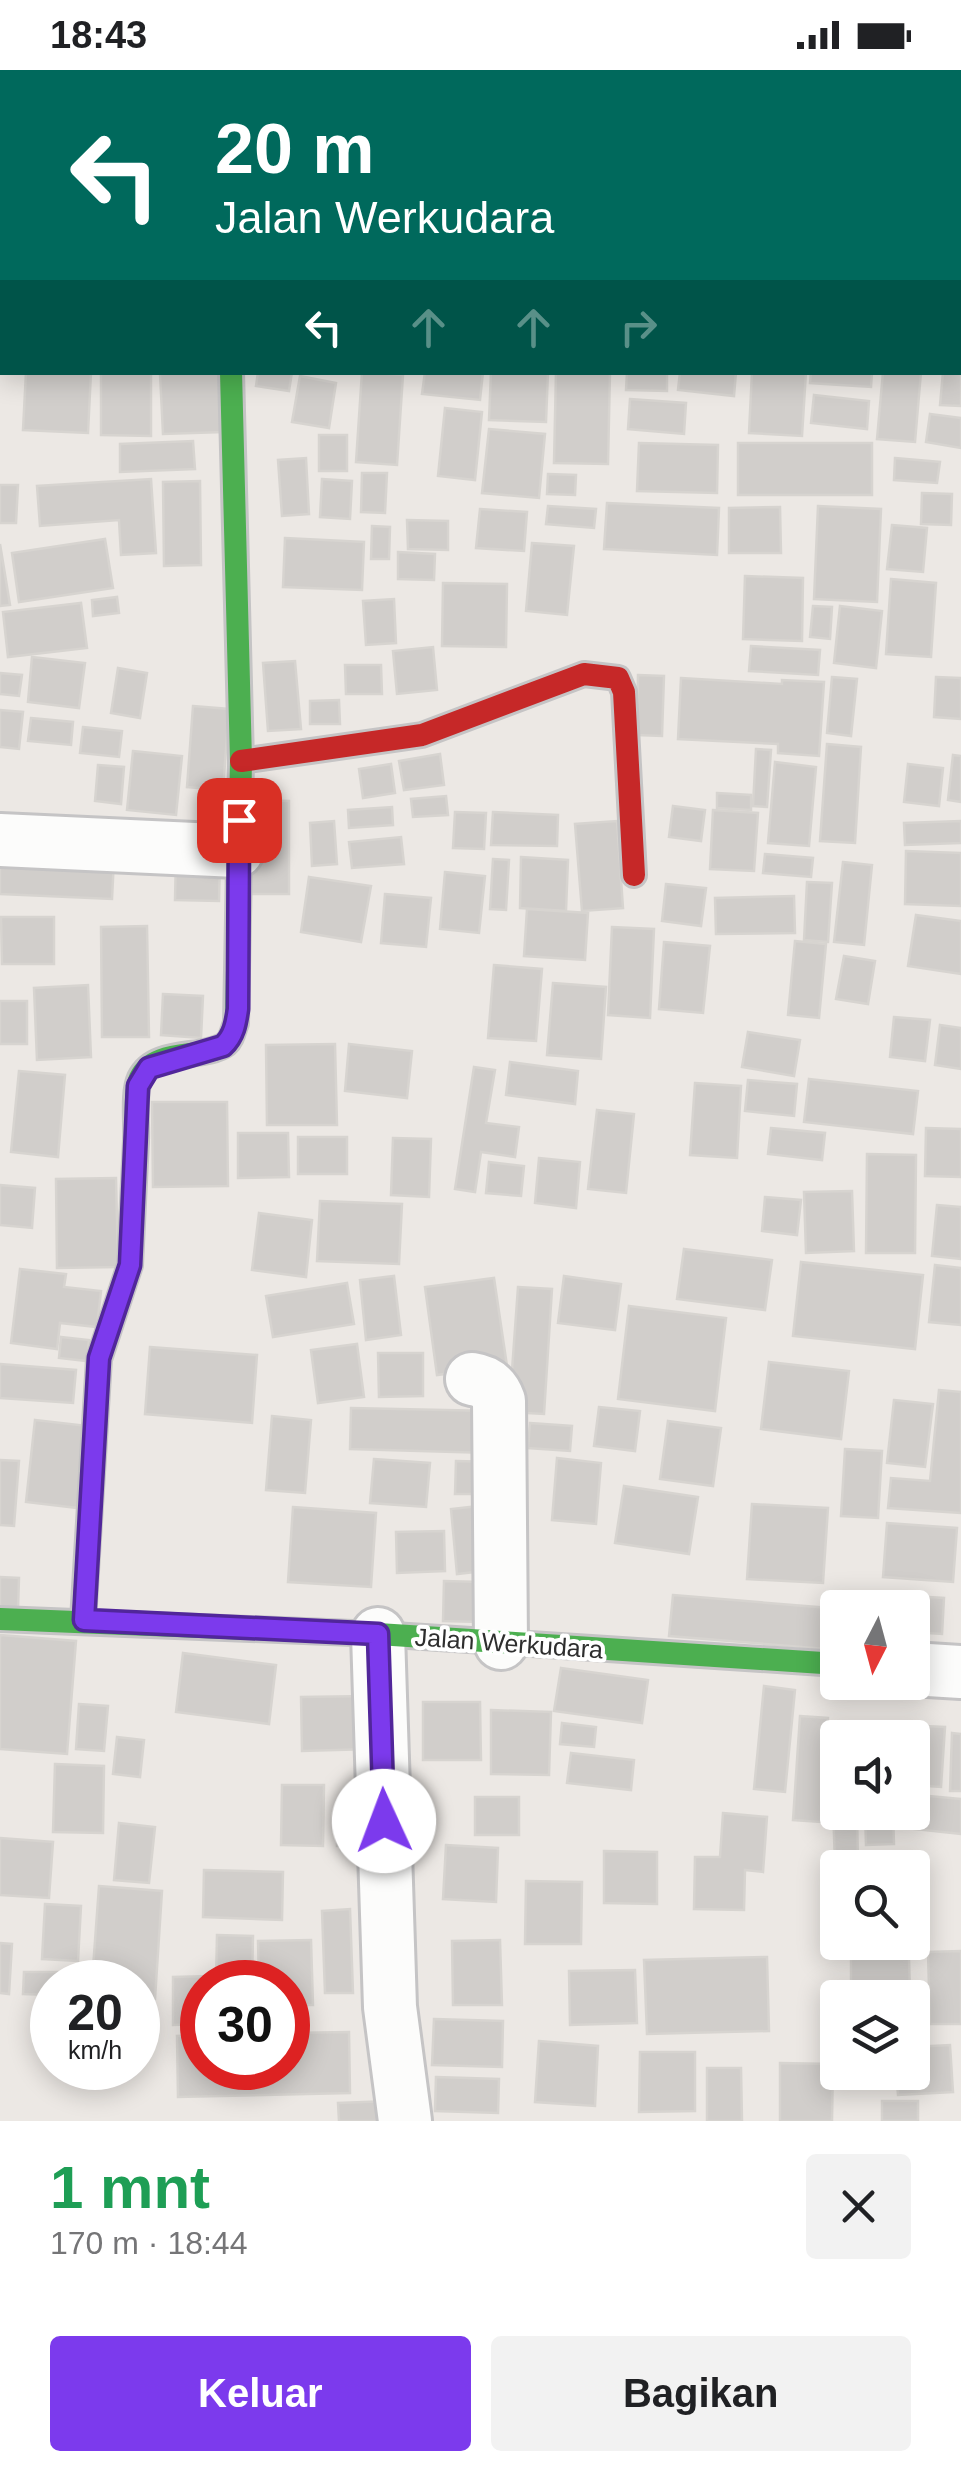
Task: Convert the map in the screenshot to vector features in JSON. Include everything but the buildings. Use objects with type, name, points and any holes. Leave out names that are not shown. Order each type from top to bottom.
[{"type":"street","points":[[84,1620],[99,1358],[130,1265],[138,1086],[149,1068],[223,1046],[230,1040],[238,1009],[242,760],[231,375]]},
{"type":"street","points":[[242,760],[422,735],[584,674],[608,674],[618,678],[624,692],[634,875]]},
{"type":"street","points":[[0,840],[238,851]]},
{"type":"street","points":[[472,1379],[484,1381],[500,1400],[501,1644]]},
{"type":"street","name":"Jalan Werkudara","points":[[0,1619],[378,1634],[820,1663]]},
{"type":"street","points":[[378,1634],[390,2008],[405,2121]]},
{"type":"street","points":[[930,1670],[961,1672]]},
{"type":"traffic: fast","points":[[136,1140],[137,1092],[147,1068],[168,1058],[217,1049],[226,1044],[236,1023],[241,761],[231,375]]},
{"type":"traffic: fast","points":[[0,1619],[378,1634],[820,1663]]},
{"type":"traffic: jam","points":[[241,761],[422,735],[584,674],[618,678],[624,692],[634,875]]},
{"type":"traffic: jam","points":[[83,1620],[99,1359],[130,1265],[136,1140]]},
{"type":"route","points":[[239,820],[238,1009],[234,1030],[223,1046],[149,1068],[138,1086],[130,1265],[99,1358],[84,1620],[378,1634],[384,1821]]}]
